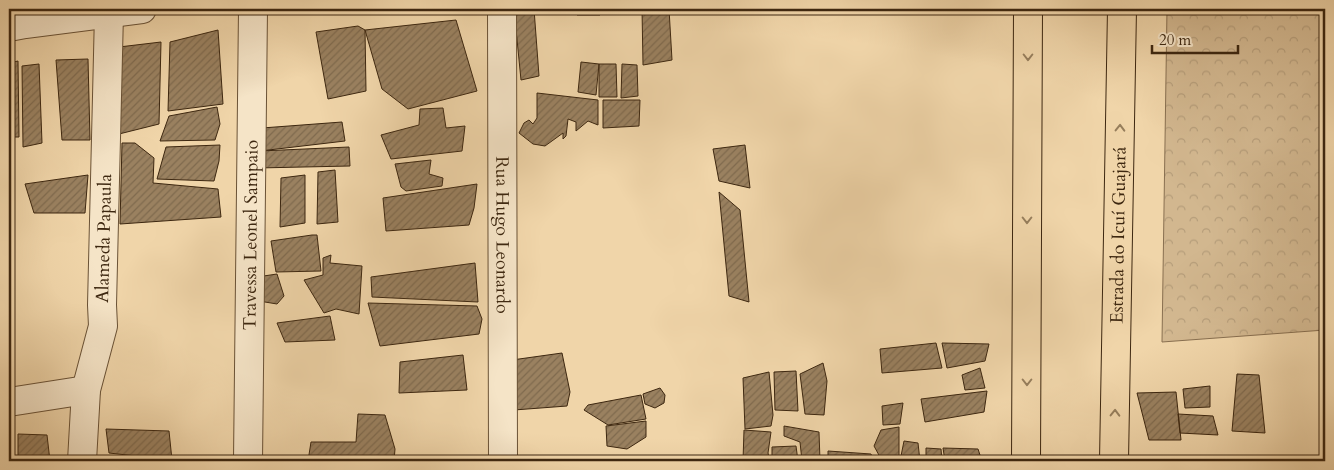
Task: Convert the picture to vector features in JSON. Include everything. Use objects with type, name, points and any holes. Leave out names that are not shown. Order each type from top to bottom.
[{"type":"main road","points":[[1026,461],[1028,9]]},
{"type":"main road","name":"Estrada do Icuí Guajará","points":[[1114,461],[1122,9]]},
{"type":"street","points":[[20,20],[142,9]]},
{"type":"street","name":"Travessa Leonel Sampaio","points":[[248,461],[254,9]]},
{"type":"street","name":"Rua Hugo Leonardo","points":[[502,9],[503,461]]},
{"type":"street","name":"Alameda Papaula","points":[[82,461],[86,390],[103,326],[109,13]]},
{"type":"street","points":[[9,402],[86,390]]},
{"type":"green space","points":[[1167,9],[1325,9],[1325,330],[1162,342]]},
{"type":"building","points":[[514,9],[534,9],[539,76],[521,80]]},
{"type":"building","points":[[576,9],[601,9],[600,15],[577,15]]},
{"type":"building","points":[[642,9],[669,9],[672,60],[643,65]]},
{"type":"building","points":[[682,9],[711,9],[711,14],[682,13]]},
{"type":"building","points":[[456,20],[477,91],[408,109],[382,89],[365,30]]},
{"type":"building","points":[[358,26],[365,30],[366,91],[328,99],[316,32]]},
{"type":"building","points":[[218,30],[223,104],[168,111],[170,42]]},
{"type":"building","points":[[161,42],[159,124],[119,134],[119,47]]},
{"type":"building","points":[[88,59],[90,140],[62,140],[56,60]]},
{"type":"building","points":[[18,61],[19,137],[9,137],[9,63]]},
{"type":"building","points":[[581,62],[599,64],[596,95],[578,92]]},
{"type":"building","points":[[39,64],[42,143],[23,147],[22,66]]},
{"type":"building","points":[[599,64],[616,64],[617,97],[599,97]]},
{"type":"building","points":[[622,64],[637,65],[638,96],[621,98]]},
{"type":"building","points":[[537,93],[598,100],[598,125],[588,121],[576,131],[576,122],[568,119],[566,136],[563,139],[563,133],[545,146],[533,144],[519,133],[524,123],[529,120],[533,124],[537,118]]},
{"type":"building","points":[[603,100],[640,100],[639,126],[603,128]]},
{"type":"building","points":[[217,107],[220,124],[215,140],[160,141],[169,116]]},
{"type":"building","points":[[443,108],[446,128],[465,126],[462,151],[391,159],[381,135],[419,125],[420,109]]},
{"type":"building","points":[[342,122],[345,141],[260,151],[262,128]]},
{"type":"building","points":[[122,143],[135,143],[154,158],[153,183],[218,189],[221,217],[120,224]]},
{"type":"building","points":[[220,145],[219,161],[214,181],[157,179],[166,147]]},
{"type":"building","points":[[745,145],[750,188],[719,181],[713,149]]},
{"type":"building","points":[[349,147],[350,166],[257,168],[260,151]]},
{"type":"building","points":[[431,160],[429,174],[443,178],[442,186],[406,191],[401,187],[395,164]]},
{"type":"building","points":[[335,170],[338,222],[317,224],[318,172]]},
{"type":"building","points":[[88,175],[85,213],[34,213],[25,184]]},
{"type":"building","points":[[305,175],[305,223],[280,227],[281,178]]},
{"type":"building","points":[[477,184],[474,208],[469,225],[386,231],[383,198]]},
{"type":"building","points":[[719,192],[740,210],[749,302],[729,296]]},
{"type":"building","points":[[317,235],[321,271],[276,272],[271,241]]},
{"type":"building","points":[[331,255],[330,263],[362,266],[359,314],[336,309],[324,313],[304,280],[323,275],[323,258]]},
{"type":"building","points":[[475,263],[478,302],[372,297],[371,277]]},
{"type":"building","points":[[277,274],[284,296],[277,304],[253,300],[257,277]]},
{"type":"building","points":[[368,303],[477,306],[482,319],[479,334],[380,346]]},
{"type":"building","points":[[330,316],[335,340],[285,342],[277,323]]},
{"type":"building","points":[[936,343],[942,368],[882,373],[880,349]]},
{"type":"building","points":[[942,343],[989,344],[985,361],[947,368]]},
{"type":"building","points":[[562,353],[570,392],[567,406],[514,410],[512,360]]},
{"type":"building","points":[[463,355],[467,390],[399,393],[400,362]]},
{"type":"building","points":[[823,363],[827,381],[824,415],[805,414],[800,374]]},
{"type":"building","points":[[980,368],[985,388],[965,390],[962,375]]},
{"type":"building","points":[[796,371],[798,411],[775,410],[774,372]]},
{"type":"building","points":[[769,372],[773,415],[771,426],[745,429],[743,378]]},
{"type":"building","points":[[1237,374],[1259,375],[1265,433],[1232,431]]},
{"type":"building","points":[[1210,386],[1210,407],[1185,408],[1183,389]]},
{"type":"building","points":[[660,388],[665,395],[664,403],[655,408],[645,404],[643,394]]},
{"type":"building","points":[[987,391],[984,412],[925,422],[921,399]]},
{"type":"building","points":[[1176,392],[1181,440],[1149,440],[1137,393]]},
{"type":"building","points":[[641,395],[646,419],[608,425],[584,410],[588,405]]},
{"type":"building","points":[[903,403],[900,424],[883,425],[882,406]]},
{"type":"building","points":[[358,414],[385,415],[395,449],[394,461],[308,461],[311,442],[356,442]]},
{"type":"building","points":[[1178,414],[1213,416],[1218,435],[1180,433]]},
{"type":"building","points":[[646,421],[646,437],[627,449],[607,446],[606,426]]},
{"type":"building","points":[[784,426],[819,432],[820,461],[802,461],[800,442],[784,436]]},
{"type":"building","points":[[899,427],[899,461],[881,461],[874,446],[881,430]]},
{"type":"building","points":[[106,429],[169,431],[172,460],[109,453]]},
{"type":"building","points":[[744,430],[771,432],[768,453],[770,461],[743,461]]},
{"type":"building","points":[[18,434],[47,435],[50,461],[18,461]]},
{"type":"building","points":[[12,438],[12,461],[9,461],[9,439]]},
{"type":"building","points":[[904,441],[918,443],[920,461],[900,461]]},
{"type":"building","points":[[796,446],[798,461],[772,461],[772,447]]},
{"type":"building","points":[[926,448],[941,449],[942,461],[926,461]]},
{"type":"building","points":[[943,448],[978,449],[980,455],[978,461],[945,461]]},
{"type":"building","points":[[828,451],[871,454],[874,461],[828,461]]}]
